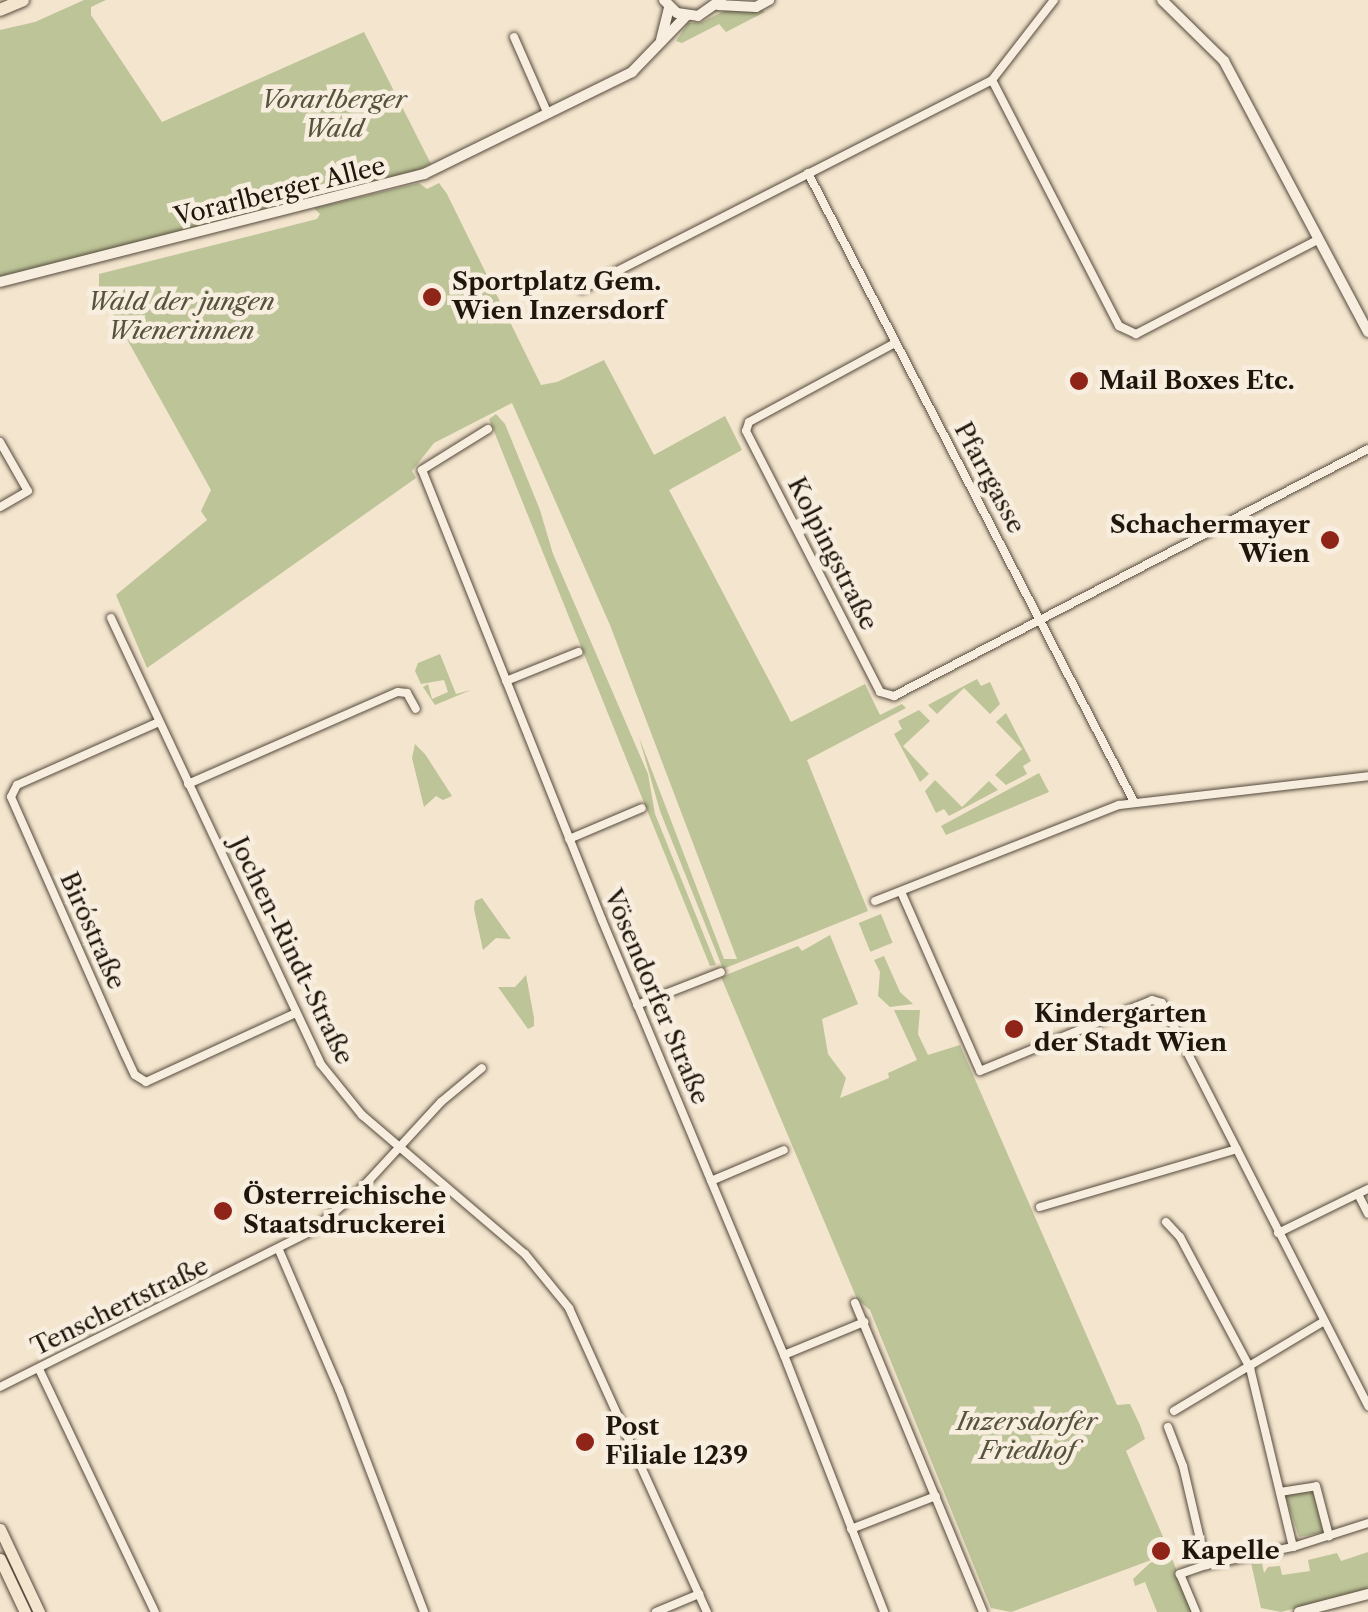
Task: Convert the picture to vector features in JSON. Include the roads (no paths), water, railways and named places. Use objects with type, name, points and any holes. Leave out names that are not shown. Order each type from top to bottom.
[{"type":"highway","points":[[0,10],[22,0]]},
{"type":"main road","points":[[660,45],[666,4],[686,16],[698,16],[719,3],[756,7],[770,0]]},
{"type":"main road","points":[[1162,0],[1224,61],[1368,332]]},
{"type":"main road","name":"Vorarlberger Allee","points":[[0,282],[390,186],[424,174],[632,72],[686,16]]},
{"type":"main road","points":[[0,1529],[40,1612]]},
{"type":"main road","points":[[0,1559],[26,1612]]},
{"type":"main road","points":[[1299,1612],[1368,1594]]},
{"type":"street","points":[[582,290],[992,80],[1054,0]]},
{"type":"street","points":[[514,36],[549,115]]},
{"type":"street","points":[[992,80],[1119,326],[1136,334],[1318,239]]},
{"type":"street","name":"Pfarrgasse","points":[[808,173],[1134,802]]},
{"type":"street","name":"Kolpingstraße","points":[[895,343],[749,422],[746,431],[880,692],[894,696],[1040,619]]},
{"type":"street","name":"Vösendorfer Straße","points":[[488,430],[422,470],[569,839],[784,1355],[884,1612]]},
{"type":"street","points":[[0,442],[28,492],[0,507]]},
{"type":"street","points":[[1040,619],[1368,448]]},
{"type":"street","name":"Jochen-Rindt-Straße","points":[[111,618],[294,1014],[339,1090],[398,1147],[525,1254],[569,1308],[707,1612]]},
{"type":"street","points":[[506,680],[578,652]]},
{"type":"street","points":[[188,784],[398,692],[407,693],[416,708]]},
{"type":"street","name":"Biróstraße","points":[[159,722],[17,785],[12,798],[125,1054],[135,1075],[146,1082],[294,1014]]},
{"type":"street","points":[[875,901],[902,894],[1134,802],[1368,776]]},
{"type":"street","points":[[569,839],[642,808]]},
{"type":"street","points":[[902,894],[980,1071],[1160,1001],[1368,1406]]},
{"type":"street","points":[[637,1005],[721,972]]},
{"type":"street","name":"Tenschertstraße","points":[[0,1387],[280,1250],[340,1210],[451,1092],[482,1068]]},
{"type":"street","points":[[1040,1206],[1237,1149]]},
{"type":"street","points":[[710,1180],[784,1150]]},
{"type":"street","points":[[1278,1233],[1368,1189]]},
{"type":"street","points":[[1358,1194],[1368,1214]]},
{"type":"street","points":[[1166,1222],[1180,1237],[1250,1368],[1293,1547]]},
{"type":"street","points":[[280,1250],[340,1389],[424,1612]]},
{"type":"street","points":[[856,1303],[983,1612]]},
{"type":"street","points":[[784,1355],[864,1322]]},
{"type":"street","points":[[1174,1412],[1323,1322]]},
{"type":"street","points":[[39,1369],[155,1612]]},
{"type":"street","points":[[1168,1427],[1183,1466],[1206,1564]]},
{"type":"street","points":[[1280,1492],[1316,1486],[1329,1536]]},
{"type":"street","points":[[851,1529],[936,1496]]},
{"type":"street","points":[[1196,1612],[1180,1574],[1206,1564],[1293,1547],[1368,1523]]},
{"type":"street","points":[[656,1612],[699,1594]]},
{"type":"place","name":"Sportplatz Gem. Wien Inzersdorf","points":[[432,297]]},
{"type":"place","name":"Mail Boxes Etc.","points":[[1079,381]]},
{"type":"place","name":"Schachermayer Wien","points":[[1330,540]]},
{"type":"place","name":"Kindergarten der Stadt Wien","points":[[1014,1029]]},
{"type":"place","name":"Österreichische Staatsdruckerei","points":[[223,1211]]},
{"type":"place","name":"Post Filiale 1239","points":[[585,1442]]},
{"type":"place","name":"Kapelle","points":[[1161,1551]]},
{"type":"park label","name":"Vorarlberger Wald","points":[[334,116]]},
{"type":"park label","name":"Wald der jungen Wienerinnen","points":[[181,318]]},
{"type":"park label","name":"Inzersdorfer Friedhof","points":[[1027,1438]]}]
